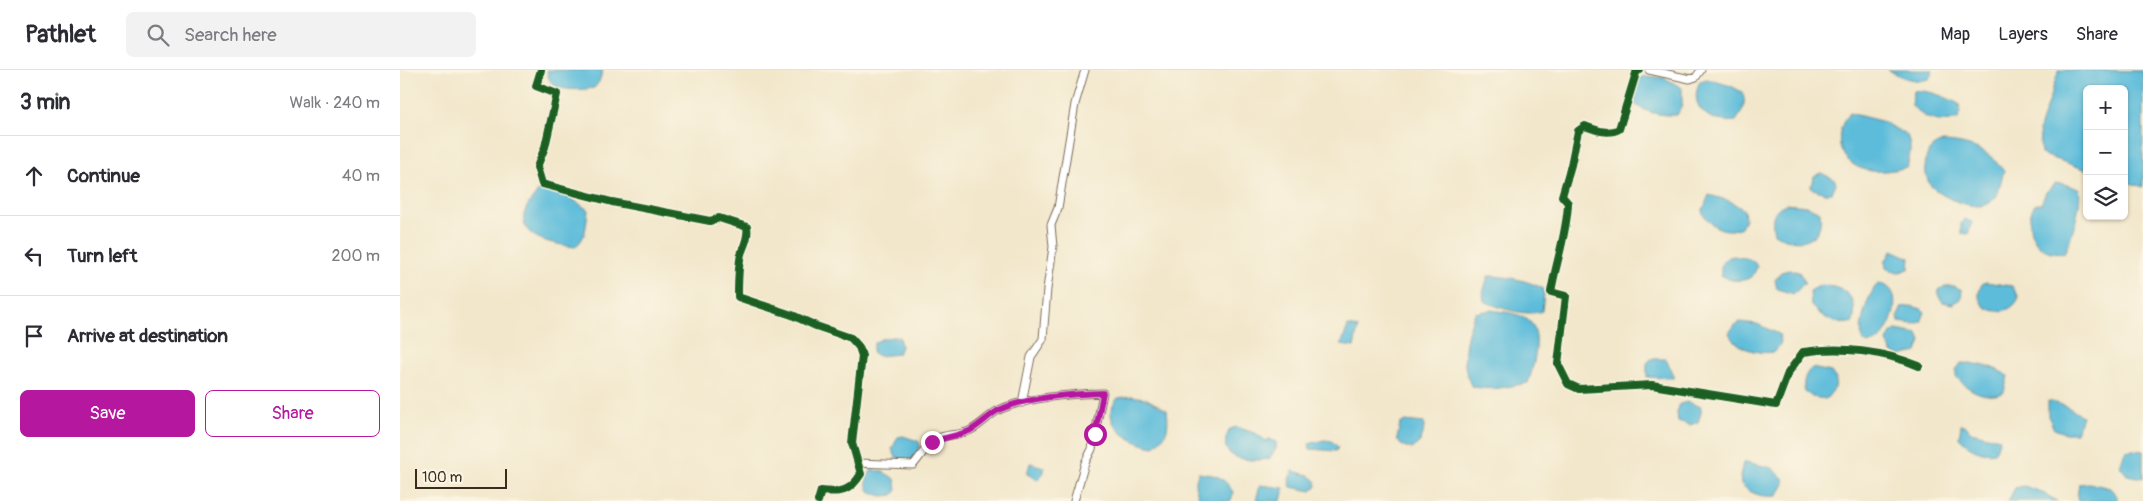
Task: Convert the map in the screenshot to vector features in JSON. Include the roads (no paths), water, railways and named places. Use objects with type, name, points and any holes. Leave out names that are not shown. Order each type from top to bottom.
[{"type":"street","points":[[541,70],[536,86],[556,94],[544,147],[537,167],[542,184],[612,202],[710,221],[719,218],[746,227],[748,233],[741,255],[738,297],[851,338],[859,347],[862,356],[852,443],[861,474],[854,485],[838,492],[821,490],[818,501]]},
{"type":"street","points":[[1022,402],[1031,357],[1043,339],[1053,247],[1051,225],[1058,208],[1075,104],[1085,70]]},
{"type":"street","points":[[1640,70],[1637,70],[1619,129],[1613,132],[1600,132],[1585,126],[1578,131],[1562,196],[1568,203],[1568,214],[1551,292],[1566,296],[1558,364],[1568,384],[1579,389],[1652,386],[1776,405],[1788,373],[1803,352],[1826,348],[1856,350],[1903,359],[1919,366]]},
{"type":"street","points":[[1649,70],[1690,79],[1696,77],[1701,70]]},
{"type":"street","points":[[857,463],[913,465],[932,442],[947,436],[967,432],[996,412],[1022,402],[1103,393],[1092,449],[1085,463],[1074,501]]},
{"type":"water","points":[[547,70],[603,70],[599,82],[594,88],[572,90],[558,87],[553,83],[549,78]]},
{"type":"water","points":[[1888,70],[1933,70],[1929,79],[1913,80]]},
{"type":"water","points":[[2059,70],[2143,71],[2143,187],[2128,182],[2128,85],[2083,85],[2083,169],[2041,154],[2039,129]]},
{"type":"water","points":[[1646,76],[1665,78],[1682,88],[1682,106],[1677,115],[1655,113],[1644,110],[1635,104],[1635,94],[1639,78]]},
{"type":"water","points":[[1707,79],[1731,86],[1742,92],[1744,107],[1736,121],[1718,120],[1703,112],[1696,99],[1700,81]]},
{"type":"water","points":[[1913,91],[1930,92],[1959,104],[1960,113],[1958,119],[1951,121],[1933,120],[1917,111],[1912,106]]},
{"type":"water","points":[[1849,113],[1881,121],[1907,135],[1910,151],[1907,167],[1872,171],[1852,164],[1841,150],[1839,141],[1843,123]]},
{"type":"water","points":[[1943,142],[1961,144],[1978,149],[1998,164],[2004,171],[1993,200],[1980,206],[1971,205],[1944,196],[1932,187],[1926,175],[1926,157],[1930,149]]},
{"type":"water","points":[[1821,173],[1834,179],[1836,183],[1832,193],[1825,193],[1810,188],[1814,176]]},
{"type":"water","points":[[2061,183],[2079,189],[2080,195],[2076,221],[2064,253],[2050,252],[2042,248],[2033,237],[2030,224],[2030,217],[2035,204],[2041,204],[2046,192],[2054,184]]},
{"type":"water","points":[[550,190],[561,194],[588,210],[584,235],[575,247],[548,242],[532,234],[526,228],[524,220],[526,208],[538,191]]},
{"type":"water","points":[[1709,195],[1730,201],[1744,210],[1745,219],[1741,227],[1729,230],[1718,228],[1705,217],[1702,212]]},
{"type":"water","points":[[1786,204],[1807,206],[1820,212],[1818,231],[1813,236],[1807,240],[1799,241],[1782,238],[1774,234],[1775,212]]},
{"type":"water","points":[[1964,219],[1972,222],[1968,234],[1961,233],[1961,224]]},
{"type":"water","points":[[1892,250],[1910,258],[1909,269],[1897,273],[1886,267],[1885,262]]},
{"type":"water","points":[[1729,257],[1750,259],[1755,263],[1757,267],[1752,277],[1736,280],[1721,275],[1721,264]]},
{"type":"water","points":[[1789,270],[1799,272],[1805,282],[1794,294],[1777,289],[1775,280],[1781,272]]},
{"type":"water","points":[[1488,276],[1516,279],[1542,288],[1544,293],[1542,311],[1536,313],[1521,312],[1505,309],[1484,301],[1483,293]]},
{"type":"water","points":[[1986,282],[2012,286],[2019,297],[2014,305],[2007,309],[1999,311],[1985,307],[1980,301],[1979,293],[1982,284]]},
{"type":"water","points":[[1878,284],[1888,287],[1893,293],[1895,302],[1894,312],[1890,323],[1880,339],[1874,343],[1866,343],[1862,338],[1862,319],[1870,297]]},
{"type":"water","points":[[1821,285],[1837,288],[1848,295],[1854,306],[1853,322],[1841,323],[1830,320],[1811,306],[1810,291]]},
{"type":"water","points":[[1945,286],[1954,286],[1962,290],[1961,299],[1953,304],[1943,302],[1938,295],[1939,290]]},
{"type":"water","points":[[1911,306],[1922,309],[1925,312],[1921,322],[1913,324],[1899,322],[1898,316],[1902,307]]},
{"type":"water","points":[[1491,310],[1523,317],[1534,328],[1536,352],[1528,383],[1494,389],[1472,387],[1468,378],[1465,360],[1468,331],[1475,313]]},
{"type":"water","points":[[1740,322],[1757,324],[1779,334],[1781,342],[1775,352],[1749,350],[1733,339],[1729,333]]},
{"type":"water","points":[[1348,326],[1358,328],[1354,347],[1341,345]]},
{"type":"water","points":[[1896,330],[1918,334],[1921,341],[1917,352],[1900,356],[1892,353],[1887,341],[1891,333]]},
{"type":"water","points":[[899,337],[901,346],[898,354],[879,356],[872,353],[874,343],[881,339]]},
{"type":"water","points":[[1651,359],[1666,359],[1674,378],[1647,377],[1647,363]]},
{"type":"water","points":[[1961,363],[1986,366],[2008,376],[2004,392],[1984,395],[1965,386],[1956,376],[1956,370]]},
{"type":"water","points":[[1812,368],[1831,372],[1836,379],[1835,388],[1826,399],[1812,397],[1805,391],[1805,378]]},
{"type":"water","points":[[1131,396],[1145,398],[1167,410],[1168,422],[1165,435],[1154,447],[1136,442],[1127,437],[1114,424],[1111,416],[1112,407],[1118,398]]},
{"type":"water","points":[[2048,401],[2066,406],[2082,416],[2076,433],[2065,433],[2054,429],[2048,416]]},
{"type":"water","points":[[1688,402],[1701,407],[1698,422],[1690,425],[1678,421],[1677,412],[1680,404]]},
{"type":"water","points":[[1405,421],[1424,423],[1422,438],[1412,449],[1401,445],[1397,439],[1400,424]]},
{"type":"water","points":[[1961,425],[1965,425],[1971,432],[2000,439],[1995,452],[1981,452],[1963,442],[1959,438]]},
{"type":"water","points":[[1237,427],[1257,434],[1266,441],[1269,439],[1276,442],[1276,449],[1269,459],[1243,459],[1229,453],[1226,447],[1226,439],[1230,429]]},
{"type":"water","points":[[903,436],[918,441],[920,444],[917,455],[906,462],[896,457],[892,449],[898,437]]},
{"type":"water","points":[[1324,440],[1332,441],[1338,447],[1336,451],[1310,449],[1309,444]]},
{"type":"water","points":[[2125,451],[2143,451],[2143,478],[2127,475],[2120,466]]},
{"type":"water","points":[[1030,463],[1044,467],[1044,472],[1038,480],[1027,474]]},
{"type":"water","points":[[1743,463],[1772,468],[1783,478],[1784,484],[1777,496],[1757,494],[1749,491],[1741,484],[1740,476]]},
{"type":"water","points":[[872,470],[882,471],[895,479],[897,490],[893,495],[882,496],[869,491],[867,480]]},
{"type":"water","points":[[1292,471],[1309,475],[1316,481],[1316,487],[1311,491],[1291,487],[1289,480]]},
{"type":"water","points":[[1198,473],[1223,479],[1233,492],[1231,501],[1204,501],[1199,499],[1195,485]]},
{"type":"water","points":[[2089,483],[2110,488],[2117,496],[2117,501],[2078,501],[2079,484]]},
{"type":"water","points":[[1260,485],[1284,488],[1281,501],[1256,501]]},
{"type":"water","points":[[2024,486],[2039,491],[2057,501],[2008,501],[2015,488]]}]
